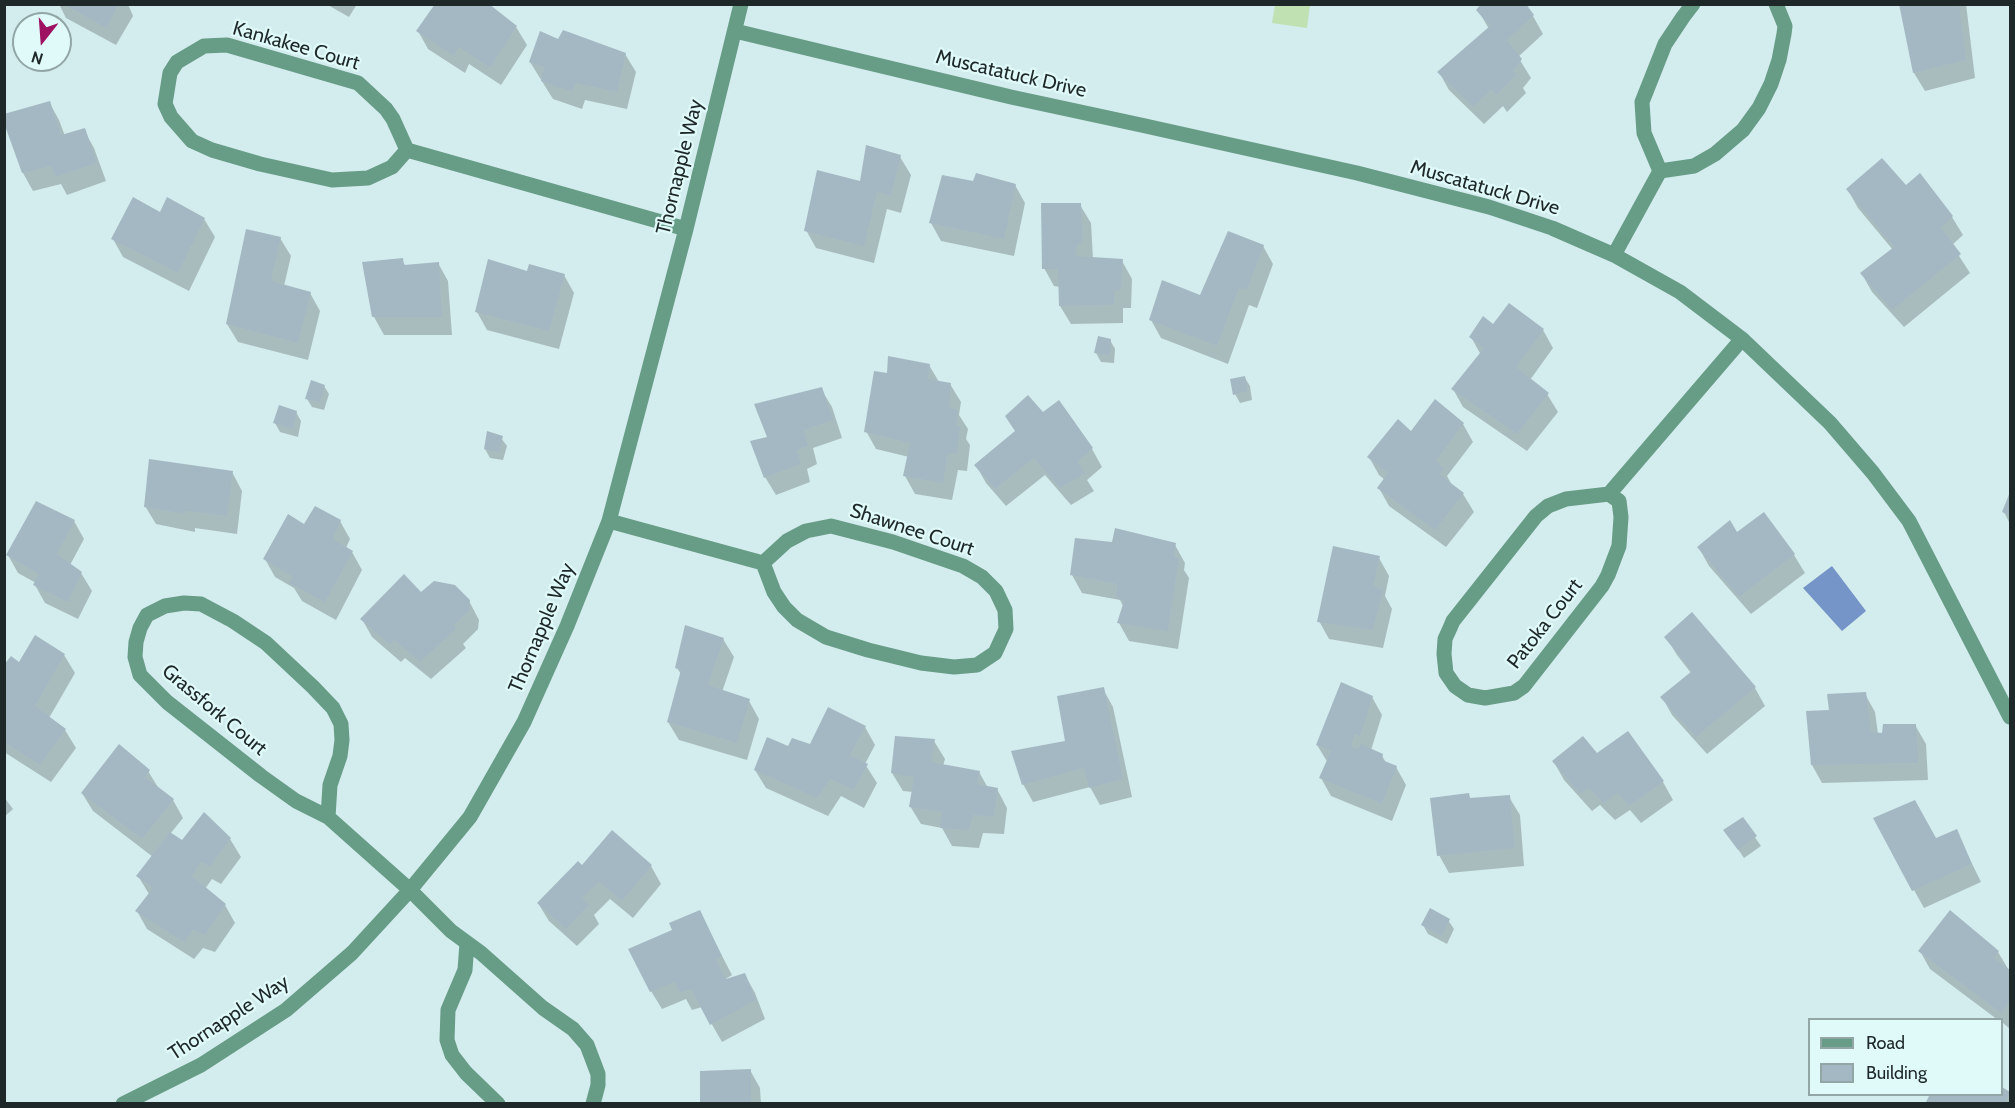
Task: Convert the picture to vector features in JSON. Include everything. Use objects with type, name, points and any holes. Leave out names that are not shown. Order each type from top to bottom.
[{"type":"street","name":"Thornapple Way","points":[[123,1104],[201,1065],[286,1010],[352,953],[410,890],[470,817],[524,723],[567,626],[609,521],[686,229],[741,4]]},
{"type":"street","points":[[1660,171],[1644,133],[1642,102],[1665,44],[1693,4]]},
{"type":"street","points":[[1660,171],[1694,166],[1715,154],[1743,130],[1759,108],[1771,84],[1784,34],[1785,26],[1776,4]]},
{"type":"street","name":"Muscatatuck Drive","points":[[735,31],[1011,98],[1132,122],[1357,173],[1489,207],[1552,228],[1614,255],[1680,292],[1742,339],[1830,423],[1873,473],[1909,522],[2010,717]]},
{"type":"street","name":"Kankakee Court","points":[[227,45],[358,82],[386,109],[407,150],[392,167],[368,178],[332,180],[260,164],[207,149],[192,141],[171,117],[165,104],[170,73],[177,62],[204,46],[227,45]]},
{"type":"street","points":[[407,150],[686,229]]},
{"type":"street","points":[[1614,255],[1660,171]]},
{"type":"street","points":[[1610,494],[1742,339]]},
{"type":"street","name":"Patoka Court","points":[[1610,494],[1619,501],[1621,517],[1619,546],[1608,575],[1602,586],[1524,686],[1514,693],[1485,698],[1468,695],[1455,686],[1446,673],[1445,639],[1450,628],[1525,529],[1548,506],[1566,499],[1610,494]]},
{"type":"street","points":[[609,521],[763,563]]},
{"type":"street","name":"Shawnee Court","points":[[831,526],[893,542],[963,566],[982,577],[996,591],[1005,610],[1006,629],[995,653],[977,665],[954,667],[921,663],[868,650],[826,637],[797,620],[774,592],[763,563],[788,541],[806,531],[831,526]]},
{"type":"street","name":"Grassfork Court","points":[[328,817],[330,785],[340,756],[342,740],[341,724],[333,708],[266,643],[233,621],[201,604],[165,606],[147,615],[136,642],[135,657],[140,675],[167,702],[261,776],[296,801],[328,817],[410,890],[451,931],[543,1008],[573,1029],[587,1045],[598,1074],[598,1085],[593,1104]]},
{"type":"street","points":[[467,943],[465,970],[448,1010],[447,1040],[459,1064],[498,1104]]},
{"type":"green space","points":[[1275,5],[1310,5],[1307,28],[1272,23]]},
{"type":"water","points":[[1832,566],[1866,611],[1842,631],[1803,588]]},
{"type":"building","points":[[63,4],[119,4],[106,28]]},
{"type":"building","points":[[435,4],[489,4],[517,26],[490,68],[459,47],[454,56],[416,31]]},
{"type":"building","points":[[1481,4],[1526,4],[1534,15],[1507,40],[1522,59],[1513,71],[1517,74],[1496,95],[1492,89],[1473,107],[1437,72],[1490,26],[1476,10]]},
{"type":"building","points":[[1899,4],[1959,4],[1966,60],[1913,73]]},
{"type":"building","points":[[563,30],[626,53],[617,92],[575,83],[572,92],[541,81],[544,67],[529,62],[540,31],[558,39]]},
{"type":"building","points":[[50,101],[61,135],[85,128],[97,163],[56,177],[51,166],[22,173],[4,123],[4,114]]},
{"type":"building","points":[[866,145],[901,155],[891,196],[877,192],[864,246],[804,231],[817,170],[860,181]]},
{"type":"building","points":[[1882,158],[1906,185],[1920,173],[1953,216],[1941,228],[1961,254],[1892,310],[1860,273],[1894,247],[1846,189]]},
{"type":"building","points":[[976,173],[1016,184],[1004,239],[929,223],[942,175],[973,181]]},
{"type":"building","points":[[133,197],[160,212],[167,197],[205,218],[178,273],[111,239]]},
{"type":"building","points":[[1041,203],[1081,203],[1083,243],[1077,244],[1076,256],[1123,259],[1121,290],[1114,291],[1114,305],[1059,306],[1058,269],[1042,269]]},
{"type":"building","points":[[246,229],[281,237],[271,281],[311,292],[298,343],[226,324]]},
{"type":"building","points":[[1228,231],[1264,245],[1247,290],[1239,288],[1217,346],[1149,320],[1162,280],[1200,295]]},
{"type":"building","points":[[403,258],[404,265],[439,262],[442,317],[372,317],[362,262]]},
{"type":"building","points":[[488,259],[527,271],[529,264],[565,274],[549,331],[475,312]]},
{"type":"building","points":[[1509,303],[1544,329],[1516,367],[1549,393],[1517,434],[1451,389],[1484,348],[1469,337],[1483,316],[1493,324]]},
{"type":"building","points":[[1098,336],[1111,339],[1110,355],[1094,353]]},
{"type":"building","points":[[888,356],[930,364],[928,379],[951,383],[949,407],[958,410],[956,426],[960,426],[957,453],[948,453],[943,483],[903,476],[910,443],[864,432],[874,371],[887,373]]},
{"type":"building","points":[[1245,376],[1248,391],[1233,395],[1230,379]]},
{"type":"building","points":[[311,380],[325,385],[320,402],[305,399]]},
{"type":"building","points":[[822,387],[833,420],[804,430],[808,446],[797,450],[801,464],[764,478],[750,441],[767,437],[754,404]]},
{"type":"building","points":[[1028,395],[1043,412],[1059,400],[1093,448],[1077,462],[1085,473],[1060,488],[1034,458],[995,489],[974,465],[1015,431],[1005,416]]},
{"type":"building","points":[[1435,399],[1464,423],[1436,461],[1444,468],[1440,475],[1464,493],[1435,530],[1377,488],[1388,473],[1367,457],[1398,419],[1411,431]]},
{"type":"building","points":[[279,405],[297,411],[293,429],[273,423]]},
{"type":"building","points":[[487,431],[503,436],[499,452],[484,449]]},
{"type":"building","points":[[149,459],[233,471],[227,516],[186,511],[185,514],[144,507]]},
{"type":"building","points":[[2010,492],[2010,516],[2002,512]]},
{"type":"building","points":[[36,501],[75,520],[57,554],[82,572],[68,602],[33,585],[39,574],[6,555]]},
{"type":"building","points":[[315,506],[341,520],[333,539],[353,551],[325,602],[289,583],[293,577],[263,559],[288,514],[304,524]]},
{"type":"building","points":[[1764,512],[1795,554],[1739,597],[1697,547],[1730,520],[1737,532]]},
{"type":"building","points":[[1115,528],[1176,543],[1174,557],[1179,558],[1168,631],[1117,623],[1124,601],[1116,598],[1117,584],[1070,575],[1075,538],[1112,542]]},
{"type":"building","points":[[1333,546],[1380,556],[1373,586],[1383,590],[1373,630],[1317,622]]},
{"type":"building","points":[[404,574],[421,592],[434,581],[455,585],[470,600],[469,611],[454,625],[456,629],[420,662],[394,640],[390,645],[360,619]]},
{"type":"building","points":[[1692,612],[1756,687],[1696,737],[1660,697],[1692,671],[1664,637]]},
{"type":"building","points":[[685,625],[724,638],[708,685],[750,699],[737,743],[667,722],[681,670],[675,668]]},
{"type":"building","points":[[35,635],[65,654],[35,706],[66,729],[40,765],[4,742],[4,665],[11,656],[19,662]]},
{"type":"building","points":[[1341,682],[1373,696],[1360,736],[1355,734],[1351,746],[1358,749],[1361,744],[1383,754],[1382,760],[1397,766],[1382,804],[1319,778],[1331,751],[1316,745]]},
{"type":"building","points":[[1104,687],[1123,779],[1089,788],[1084,768],[1022,785],[1011,751],[1065,741],[1057,696]]},
{"type":"building","points":[[1866,692],[1871,732],[1882,733],[1883,724],[1916,724],[1918,763],[1811,765],[1806,711],[1829,710],[1827,694]]},
{"type":"building","points":[[828,707],[866,726],[850,755],[868,764],[854,790],[830,779],[817,798],[754,770],[767,737],[788,746],[792,738],[810,744]]},
{"type":"building","points":[[1628,731],[1664,781],[1629,806],[1618,793],[1603,803],[1589,788],[1580,794],[1552,761],[1583,736],[1597,753]]},
{"type":"building","points":[[895,736],[935,739],[931,762],[980,771],[977,784],[998,788],[994,817],[973,815],[969,830],[940,828],[942,812],[909,807],[914,777],[891,773]]},
{"type":"building","points":[[119,744],[150,770],[145,777],[174,799],[142,839],[81,793]]},
{"type":"building","points":[[1469,793],[1470,798],[1510,795],[1515,848],[1437,856],[1430,798]]},
{"type":"building","points":[[1915,800],[1936,838],[1957,829],[1972,864],[1912,891],[1873,818]]},
{"type":"building","points":[[204,812],[231,838],[210,867],[201,862],[192,876],[226,904],[205,935],[193,930],[184,942],[135,911],[153,888],[136,876],[170,832],[182,840]]},
{"type":"building","points":[[1743,817],[1757,836],[1738,850],[1723,830]]},
{"type":"building","points":[[612,830],[652,865],[622,901],[599,882],[582,898],[589,905],[566,929],[537,903],[578,861],[582,865]]},
{"type":"building","points":[[1430,908],[1450,919],[1442,936],[1421,925]]},
{"type":"building","points":[[700,910],[722,956],[716,960],[726,979],[745,973],[756,1000],[710,1025],[691,989],[680,993],[675,982],[650,992],[628,949],[672,930],[669,923]]},
{"type":"building","points":[[1950,910],[1999,951],[1994,958],[2010,970],[2010,1001],[2001,1013],[1918,951]]},
{"type":"building","points":[[751,1069],[751,1104],[700,1104],[700,1071]]},
{"type":"building","points":[[2003,1088],[2010,1092],[2004,1104],[1925,1104],[1929,1096],[2003,1096]]}]
